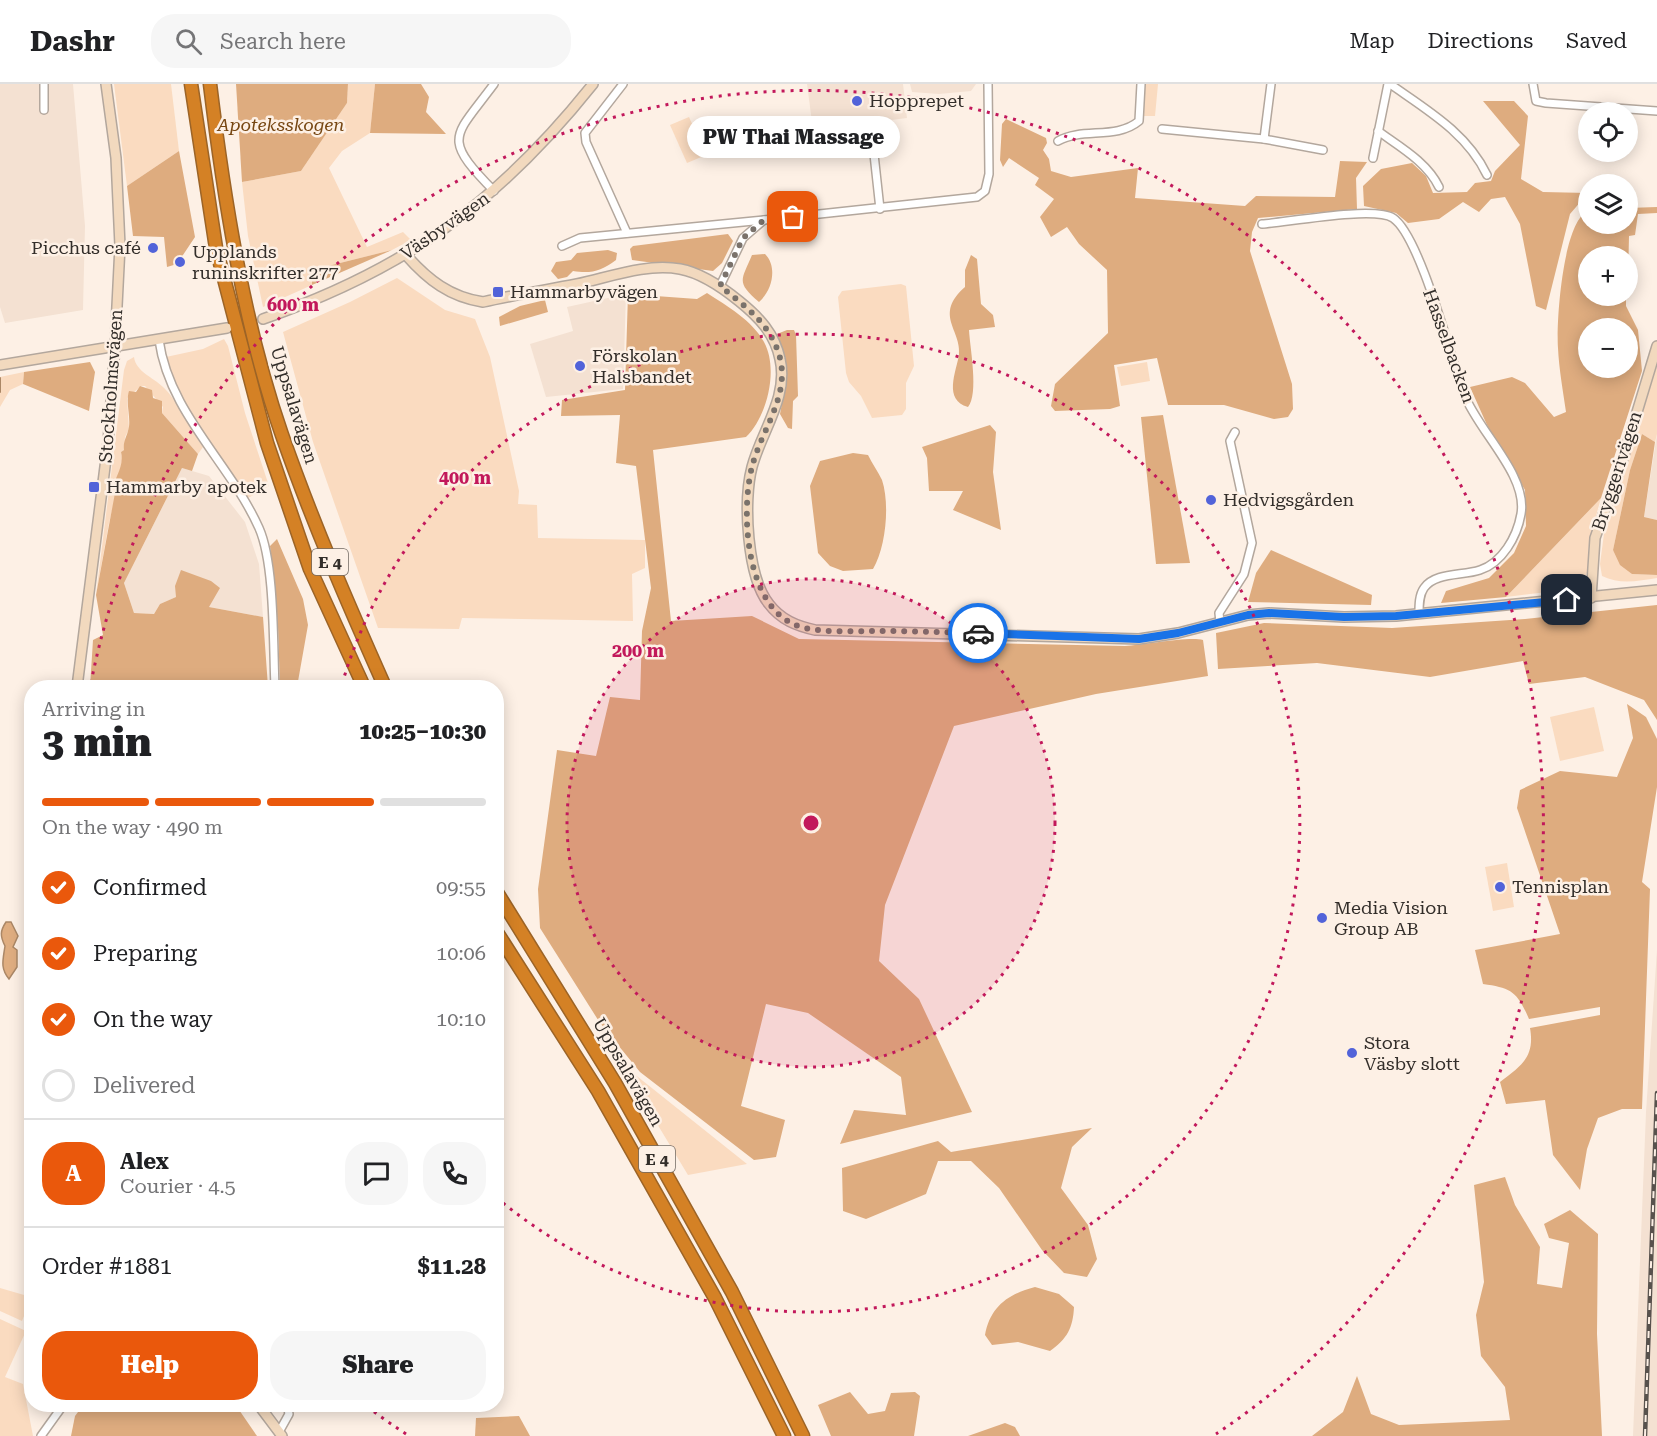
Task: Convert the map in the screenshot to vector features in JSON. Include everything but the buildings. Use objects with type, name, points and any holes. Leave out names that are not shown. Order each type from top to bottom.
[{"type":"highway","name":"Uppsalavägen","points":[[191,84],[216,248],[267,443],[310,568],[361,680]]},
{"type":"highway","name":"Uppsalavägen","points":[[210,84],[222,185],[259,354],[281,433],[330,563],[382,680]]},
{"type":"highway","name":"Uppsalavägen","points":[[504,904],[626,1103],[732,1292],[803,1436]]},
{"type":"highway","name":"Uppsalavägen","points":[[504,944],[598,1091],[715,1298],[784,1436]]},
{"type":"street","points":[[44,84],[44,110]]},
{"type":"street","name":"Stockholmsvägen","points":[[78,680],[108,443],[120,246],[116,158],[106,84]]},
{"type":"street","points":[[494,84],[461,128],[458,143],[460,152],[494,191]]},
{"type":"street","name":"Väsbyvägen","points":[[263,319],[338,291],[406,255],[455,222],[510,177],[593,84]]},
{"type":"street","points":[[623,84],[585,133],[586,142],[627,233]]},
{"type":"street","points":[[562,246],[580,237],[880,209],[977,197],[985,191],[989,174],[988,84]]},
{"type":"street","points":[[1058,141],[1068,135],[1128,130],[1138,121],[1141,84]]},
{"type":"street","points":[[1264,139],[1271,84]]},
{"type":"street","points":[[1373,158],[1389,84],[1450,126],[1480,160],[1487,175]]},
{"type":"street","points":[[1533,84],[1536,100],[1545,103],[1657,111]]},
{"type":"street","points":[[1162,129],[1264,139],[1323,150]]},
{"type":"street","points":[[1378,131],[1433,175],[1438,187]]},
{"type":"street","points":[[867,136],[873,145],[880,209]]},
{"type":"street","name":"Hasselbacken","points":[[1262,224],[1362,213],[1390,216],[1399,223],[1406,231],[1422,271],[1465,396],[1516,479],[1522,497],[1521,513],[1517,531],[1510,546],[1481,570],[1436,579],[1429,583],[1423,588],[1419,614]]},
{"type":"street","points":[[720,286],[743,238],[764,220]]},
{"type":"street","points":[[406,255],[430,280],[448,292],[483,302],[650,268],[681,269],[720,286],[755,314],[772,334],[781,360],[778,400],[758,446],[747,496],[749,532],[760,589],[768,603],[788,621],[815,630],[1139,639],[1269,613],[1344,617],[1419,614],[1654,591]]},
{"type":"street","points":[[0,364],[227,328]]},
{"type":"street","points":[[159,340],[168,383],[260,529],[267,561],[275,680]]},
{"type":"street","name":"Bryggerivägen","points":[[1591,598],[1595,538],[1621,465],[1657,346]]},
{"type":"street","points":[[1220,622],[1219,613],[1244,574],[1251,553],[1251,533],[1230,441],[1235,432]]},
{"type":"street","points":[[41,1436],[58,1412]]},
{"type":"street","points":[[264,1412],[281,1434]]},
{"type":"street","points":[[281,1434],[289,1412]]},
{"type":"shaded area","points":[[0,84],[73,84],[85,226],[83,310],[5,323],[0,307]]},
{"type":"shaded area","points":[[114,84],[171,84],[179,151],[127,186]]},
{"type":"shaded area","points":[[348,84],[375,84],[370,133],[342,151],[329,168],[367,247],[403,232],[411,240],[392,250],[312,270],[312,285],[263,307],[248,236],[242,182],[301,171],[347,103]]},
{"type":"shaded area","name":"Hopprepet","points":[[807,84],[903,84],[907,118],[813,130]]},
{"type":"shaded area","points":[[910,84],[976,84],[971,91],[939,94],[912,92]]},
{"type":"shaded area","points":[[1145,84],[1158,84],[1155,116],[1143,116]]},
{"type":"shaded area","points":[[689,117],[706,155],[687,163],[670,125]]},
{"type":"shaded area","points":[[397,278],[445,310],[475,319],[490,357],[519,491],[518,504],[537,505],[538,538],[645,540],[645,568],[632,574],[633,621],[462,618],[459,629],[378,628],[313,442],[283,332]]},
{"type":"shaded area","points":[[901,284],[906,286],[914,366],[906,383],[906,409],[902,415],[872,418],[861,396],[849,382],[846,373],[838,297],[842,291]]},
{"type":"shaded area","name":"Förskolan Halsbandet","points":[[626,294],[623,389],[546,397],[530,344],[573,331],[567,307]]},
{"type":"shaded area","points":[[224,339],[269,486],[248,498],[189,410],[166,357],[203,349]]},
{"type":"shaded area","points":[[134,357],[138,367],[163,387],[174,400],[203,447],[198,454],[162,413],[163,407],[145,386],[141,386],[127,398],[129,429],[125,437],[124,450],[121,452],[123,466],[109,523],[96,595],[124,370],[127,361]]},
{"type":"shaded area","points":[[1147,362],[1150,381],[1121,386],[1117,367]]},
{"type":"shaded area","points":[[1657,365],[1657,434],[1655,442],[1642,434],[1630,470],[1613,550],[1632,574],[1657,575],[1657,578],[1616,581],[1602,576],[1600,564],[1605,526]]},
{"type":"shaded area","points":[[24,372],[23,384],[10,390],[0,407],[0,377]]},
{"type":"shaded area","points":[[1657,434],[1657,520],[1644,517]]},
{"type":"shaded area","points":[[182,468],[209,476],[245,522],[259,564],[263,617],[209,607],[210,601],[176,597],[160,604],[154,614],[134,613],[124,583]]},
{"type":"shaded area","points":[[1601,498],[1589,541],[1588,571],[1580,585],[1572,589],[1506,597]]},
{"type":"shaded area","points":[[1594,707],[1604,751],[1560,761],[1550,717]]},
{"type":"shaded area","name":"Tennisplan","points":[[1507,863],[1514,907],[1493,911],[1485,867]]},
{"type":"shaded area","points":[[6,922],[11,922],[18,936],[13,947],[17,950],[17,967],[9,979],[4,971],[5,946],[1,934]]},
{"type":"shaded area","points":[[1657,950],[1657,1436],[1633,1436],[1646,1112]]},
{"type":"shaded area","points":[[604,1036],[615,1046],[633,1073],[747,1164],[688,1175]]},
{"type":"shaded area","points":[[0,1288],[24,1295],[22,1321],[0,1311]]},
{"type":"shaded area","points":[[0,1319],[24,1330],[24,1335],[5,1377],[23,1384],[24,1412],[28,1412],[33,1436],[0,1436]]},
{"type":"green space","name":"Apoteksskogen","points":[[236,84],[348,84],[347,103],[301,171],[242,182]]},
{"type":"green space","name":"Apoteksskogen","points":[[375,84],[421,84],[429,97],[426,112],[446,134],[370,133]]},
{"type":"green space","points":[[1483,101],[1514,101],[1528,116],[1521,179],[1543,192],[1578,193],[1578,205],[1570,214],[1546,310],[1536,306],[1520,224],[1505,197],[1491,199],[1479,212],[1463,202],[1439,219],[1408,223],[1396,213],[1364,206],[1363,186],[1381,169],[1412,163],[1426,176],[1433,193],[1467,192],[1475,183],[1491,181],[1495,171],[1520,145]]},
{"type":"green space","points":[[1006,119],[1046,138],[1047,143],[1043,150],[1049,159],[1051,171],[1071,177],[1138,168],[1135,198],[1245,206],[1256,196],[1335,197],[1340,161],[1367,162],[1356,178],[1357,209],[1258,218],[1252,232],[1250,251],[1292,384],[1293,409],[1288,417],[1274,419],[1224,405],[1168,405],[1157,358],[1114,365],[1120,406],[1110,409],[1055,411],[1051,406],[1055,384],[1108,333],[1107,270],[1079,244],[1067,227],[1051,237],[1040,217],[1054,199],[1035,185],[1039,178],[1009,158],[1003,167],[1000,160],[1002,124]]},
{"type":"green space","points":[[179,151],[195,237],[177,264],[167,267],[164,237],[133,236],[127,186]]},
{"type":"green space","points":[[1657,207],[1657,213],[1638,214],[1638,208]]},
{"type":"green space","points":[[1578,221],[1578,234],[1635,234],[1629,236],[1629,246],[1578,246],[1578,306],[1626,306],[1632,318],[1578,318],[1578,378],[1638,378],[1638,330],[1642,371],[1601,498],[1506,597],[1441,603],[1446,591],[1489,578],[1514,553],[1526,526],[1525,490],[1487,425],[1470,387],[1512,377],[1525,383],[1554,417],[1566,412],[1561,380],[1558,317],[1563,274],[1572,233]]},
{"type":"green space","points":[[728,234],[733,241],[722,263],[713,271],[632,260],[630,249],[633,246]]},
{"type":"green space","points":[[392,250],[312,285],[312,270]]},
{"type":"green space","points":[[608,250],[617,253],[616,260],[601,269],[591,272],[573,271],[567,277],[558,279],[551,271],[556,262],[571,260],[577,253]]},
{"type":"green space","points":[[765,254],[771,265],[772,279],[767,292],[759,302],[747,290],[743,276],[752,255]]},
{"type":"green space","points":[[971,255],[977,259],[981,304],[993,315],[995,327],[969,330],[973,392],[968,407],[960,403],[953,392],[959,346],[950,314],[956,297],[965,287],[965,270]]},
{"type":"green space","points":[[707,293],[738,314],[759,334],[768,353],[770,379],[760,418],[746,437],[653,450],[671,621],[752,616],[799,639],[1125,646],[1197,639],[1203,640],[1208,676],[1096,694],[954,726],[885,905],[879,961],[919,999],[972,1112],[840,1144],[854,1110],[906,1115],[901,1077],[808,1013],[766,1004],[741,1106],[785,1120],[776,1157],[754,1160],[640,1072],[600,1023],[540,928],[538,889],[557,750],[596,756],[610,697],[640,700],[642,631],[651,588],[636,466],[616,463],[620,415],[561,416],[562,400],[625,390],[628,294],[697,299]]},
{"type":"green space","points":[[545,300],[548,312],[500,326],[499,317],[520,306]]},
{"type":"green space","points":[[794,330],[796,335],[798,396],[793,401],[792,429],[788,428],[780,414],[786,382],[786,360],[777,334]]},
{"type":"green space","points":[[90,362],[95,372],[89,411],[23,384],[24,372]]},
{"type":"green space","points":[[140,386],[152,390],[153,398],[162,401],[162,413],[198,454],[192,471],[182,468],[124,583],[134,613],[154,614],[160,604],[176,597],[175,586],[181,570],[211,581],[220,588],[209,607],[263,617],[268,680],[90,680],[93,640],[103,635],[96,595],[115,493],[114,488],[121,464],[121,452],[124,450],[129,426],[128,396],[129,391],[136,392]]},
{"type":"green space","points":[[1163,415],[1190,563],[1156,564],[1141,417]]},
{"type":"green space","points":[[990,425],[996,432],[993,472],[1001,530],[953,510],[963,491],[929,491],[927,458],[922,447]]},
{"type":"green space","points":[[1642,434],[1655,442],[1644,517],[1657,520],[1657,575],[1632,574],[1620,565],[1613,550],[1630,470]]},
{"type":"green space","points":[[853,453],[868,455],[882,480],[886,501],[884,538],[873,569],[843,571],[830,566],[818,553],[810,486],[820,461]]},
{"type":"green space","points":[[277,539],[303,599],[308,625],[298,680],[280,680],[278,627],[270,546]]},
{"type":"green space","points":[[1271,550],[1372,595],[1371,605],[1248,602],[1256,573]]},
{"type":"green space","points":[[1657,605],[1657,720],[1644,700],[1585,677],[1529,684],[1523,661],[1430,677],[1317,663],[1218,669],[1216,633],[1264,623],[1392,628],[1525,619]]},
{"type":"green space","points":[[1627,704],[1646,717],[1657,739],[1657,787],[1642,882],[1650,889],[1642,1109],[1622,1109],[1598,1118],[1587,1149],[1580,1190],[1553,1155],[1545,1100],[1506,1104],[1500,1082],[1525,1060],[1529,1053],[1530,1028],[1600,1015],[1600,1007],[1529,1019],[1521,1002],[1507,989],[1483,984],[1475,950],[1560,934],[1517,808],[1520,790],[1560,771],[1617,777],[1633,738]]},
{"type":"green space","points":[[1092,1128],[1072,1147],[1061,1188],[1088,1225],[1097,1259],[1087,1277],[1064,1273],[1042,1250],[999,1188],[971,1161],[938,1161],[926,1194],[866,1219],[843,1211],[842,1168],[938,1141],[951,1152]]},
{"type":"green space","points":[[1505,1177],[1515,1205],[1540,1247],[1537,1284],[1562,1288],[1569,1243],[1549,1238],[1544,1224],[1570,1210],[1598,1234],[1597,1334],[1602,1436],[1312,1436],[1343,1412],[1357,1376],[1371,1414],[1399,1425],[1510,1420],[1505,1387],[1481,1356],[1476,1315],[1484,1282],[1474,1185]]},
{"type":"green space","points":[[1035,1287],[1059,1294],[1074,1307],[1072,1321],[1065,1337],[1050,1351],[1018,1342],[992,1345],[985,1335],[987,1325],[996,1309],[1009,1298]]},
{"type":"green space","points":[[850,1392],[868,1414],[885,1411],[891,1393],[915,1392],[920,1396],[914,1436],[831,1436],[818,1405]]},
{"type":"green space","points":[[78,1412],[240,1412],[257,1436],[71,1436]]},
{"type":"green space","points":[[519,1416],[530,1436],[475,1436],[476,1418]]},
{"type":"green space","points":[[1005,1423],[1015,1427],[1020,1436],[968,1436]]},
{"type":"waterway","points":[[0,378],[0,392]]},
{"type":"railway","points":[[1645,1436],[1657,1093]]},
{"type":"way so far","points":[[793,217],[764,220],[743,238],[720,286],[755,314],[772,334],[781,360],[778,400],[758,446],[747,496],[749,532],[760,589],[777,613],[788,621],[815,630],[978,633]]},
{"type":"place","name":"Hopprepet","points":[[857,101]]},
{"type":"place","name":"PW Thai Massage","points":[[793,217]]},
{"type":"place","name":"Picchus café","points":[[153,248]]},
{"type":"place","name":"Upplands runinskrifter 277","points":[[180,262]]},
{"type":"place","name":"Hammarbyvägen","points":[[498,292]]},
{"type":"place","name":"Förskolan Halsbandet","points":[[580,366]]},
{"type":"place","name":"Hammarby apotek","points":[[94,487]]},
{"type":"place","name":"Hedvigsgården","points":[[1211,500]]},
{"type":"place","name":"Tennisplan","points":[[1500,887]]},
{"type":"place","name":"Media Vision Group AB","points":[[1322,918]]},
{"type":"place","name":"Stora Väsby slott","points":[[1352,1053]]},
{"type":"route","points":[[978,633],[1139,639],[1178,633],[1248,615],[1269,613],[1344,617],[1396,616],[1567,600]]}]
